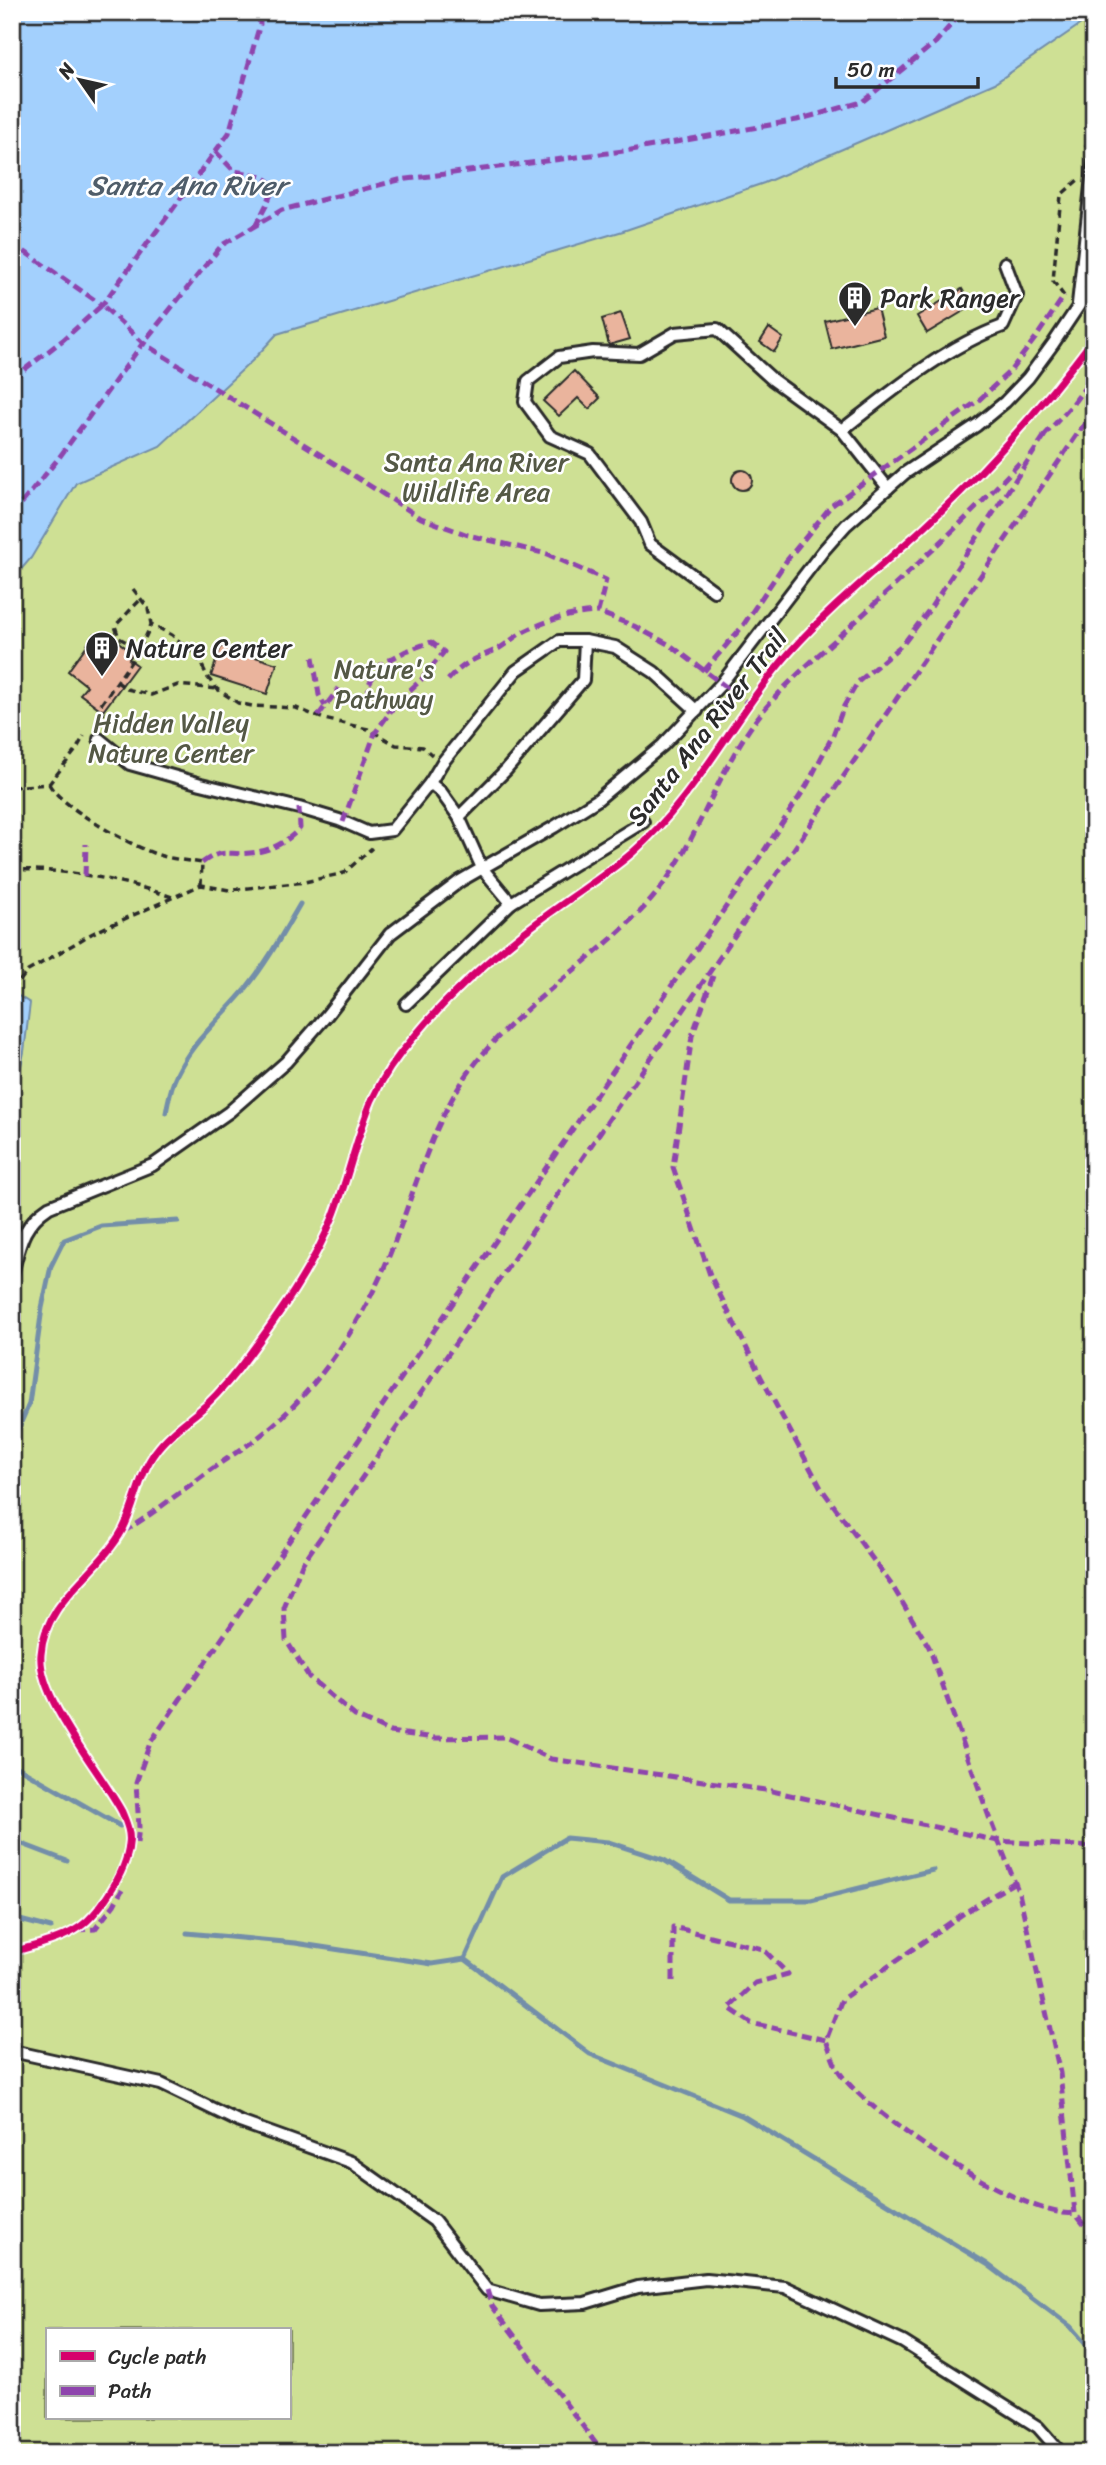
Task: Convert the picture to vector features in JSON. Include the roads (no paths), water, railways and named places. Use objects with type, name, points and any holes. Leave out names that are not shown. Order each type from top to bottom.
[{"type":"lane","points":[[1078,307],[1094,159]]},
{"type":"lane","points":[[842,430],[914,374],[978,335],[1003,326],[1017,295],[1005,263]]},
{"type":"lane","points":[[12,1274],[22,1235],[38,1215],[49,1207],[153,1165],[229,1112],[286,1062],[390,934],[460,881],[597,800],[663,745],[721,684],[846,525],[905,473],[977,425],[1005,402],[1034,370],[1094,283]]},
{"type":"lane","points":[[715,591],[650,544],[641,522],[590,454],[550,436],[524,402],[528,381],[559,357],[593,352],[639,355],[675,333],[717,329],[772,380],[842,430],[888,488]]},
{"type":"lane","points":[[96,734],[130,764],[201,785],[299,808],[339,820],[369,833],[391,830],[516,671],[559,641],[585,640],[615,647],[654,672],[696,711]]},
{"type":"lane","points":[[459,817],[506,769],[583,680],[585,640]]},
{"type":"lane","points":[[430,782],[459,817],[482,868],[511,902]]},
{"type":"lane","points":[[405,1004],[511,902],[643,822]]},
{"type":"lane","points":[[12,2051],[161,2084],[240,2122],[351,2162],[434,2221],[486,2290],[539,2305],[585,2303],[638,2287],[706,2279],[785,2287],[903,2342],[1038,2427],[1061,2453]]},
{"type":"water","name":"Santa Ana River","points":[[12,12],[1094,12],[1094,15],[995,83],[764,183],[623,231],[277,334],[253,360],[160,446],[76,483],[31,558],[12,580]]},
{"type":"water","points":[[12,992],[30,1003],[24,1052],[12,1107]]},
{"type":"waterway","points":[[166,1113],[174,1081],[188,1055],[255,977],[300,904]]},
{"type":"waterway","points":[[12,1443],[29,1404],[42,1308],[51,1266],[64,1240],[101,1226],[178,1221]]},
{"type":"waterway","points":[[12,1764],[120,1826]]},
{"type":"waterway","points":[[465,1959],[502,1877],[566,1838],[608,1842],[664,1860],[729,1900],[811,1900],[933,1870]]},
{"type":"waterway","points":[[12,1840],[67,1861]]},
{"type":"waterway","points":[[12,1918],[51,1928]]},
{"type":"waterway","points":[[187,1933],[295,1943],[432,1964],[465,1959],[590,2054],[743,2116],[987,2264],[1071,2327],[1094,2354]]},
{"type":"place","name":"Park Ranger","points":[[855,328]]},
{"type":"place","name":"Nature Center","points":[[102,678]]},
{"type":"park label","name":"Santa Ana River Wildlife Area","points":[[476,477]]},
{"type":"park label","name":"Nature's Pathway","points":[[384,684]]},
{"type":"park label","name":"Hidden Valley Nature Center","points":[[171,738]]}]
